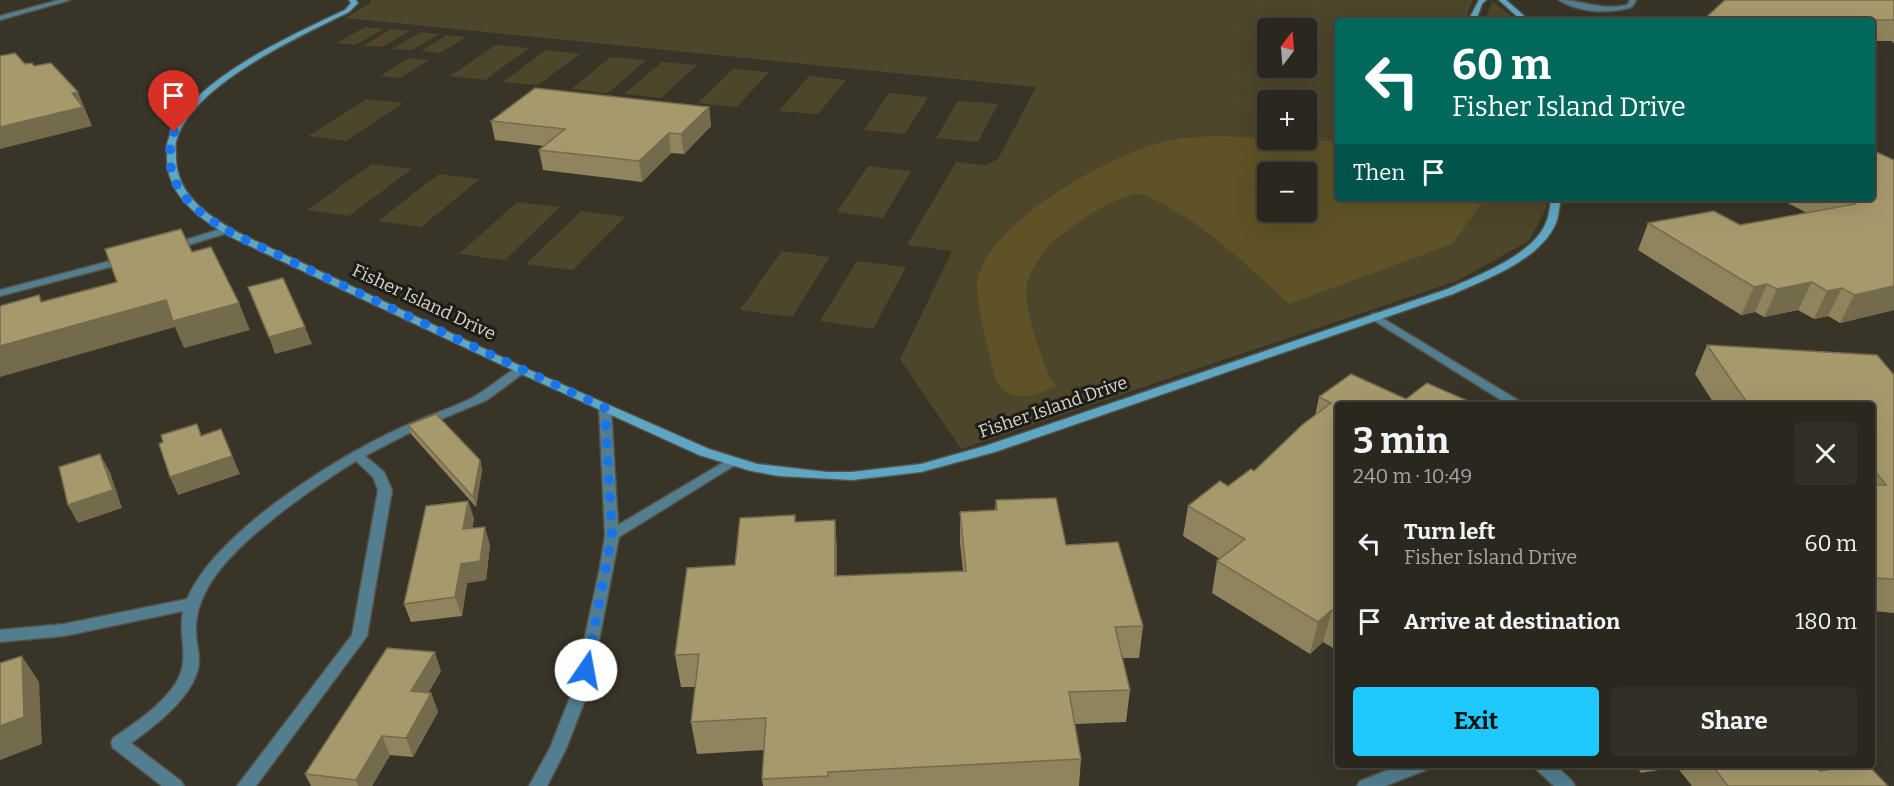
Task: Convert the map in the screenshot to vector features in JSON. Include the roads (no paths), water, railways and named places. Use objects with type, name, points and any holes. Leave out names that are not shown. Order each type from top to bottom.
[{"type":"street","points":[[0,18],[67,0]]},
{"type":"street","name":"Fisher Island Drive","points":[[352,0],[355,3],[347,11],[227,76],[197,101],[174,132],[169,151],[175,183],[201,213],[227,230],[672,439],[734,462],[779,472],[827,476],[884,474],[921,468],[990,450],[1449,292],[1477,281],[1516,259],[1540,241],[1547,232],[1555,211],[1556,201]]},
{"type":"street","points":[[1473,18],[1479,3],[1483,0]]},
{"type":"street","points":[[1502,0],[1523,18]]},
{"type":"street","points":[[1562,0],[1588,7],[1612,9],[1630,6],[1633,0]]},
{"type":"street","points":[[157,251],[227,230]]},
{"type":"street","points":[[0,293],[135,257]]},
{"type":"street","points":[[1374,316],[1512,402]]},
{"type":"street","points":[[176,786],[119,743],[165,706],[186,678],[191,664],[188,627],[191,604],[202,583],[211,572],[245,537],[295,496],[357,454],[400,432],[478,400],[521,370]]},
{"type":"street","points":[[538,786],[558,749],[582,687],[612,535],[605,408]]},
{"type":"street","points":[[246,786],[359,636],[385,490],[379,475],[357,454]]},
{"type":"street","points":[[612,535],[734,462]]},
{"type":"street","points":[[0,636],[64,630],[191,604]]},
{"type":"street","points":[[1366,786],[1412,768]]},
{"type":"street","points":[[1546,768],[1566,786]]}]
